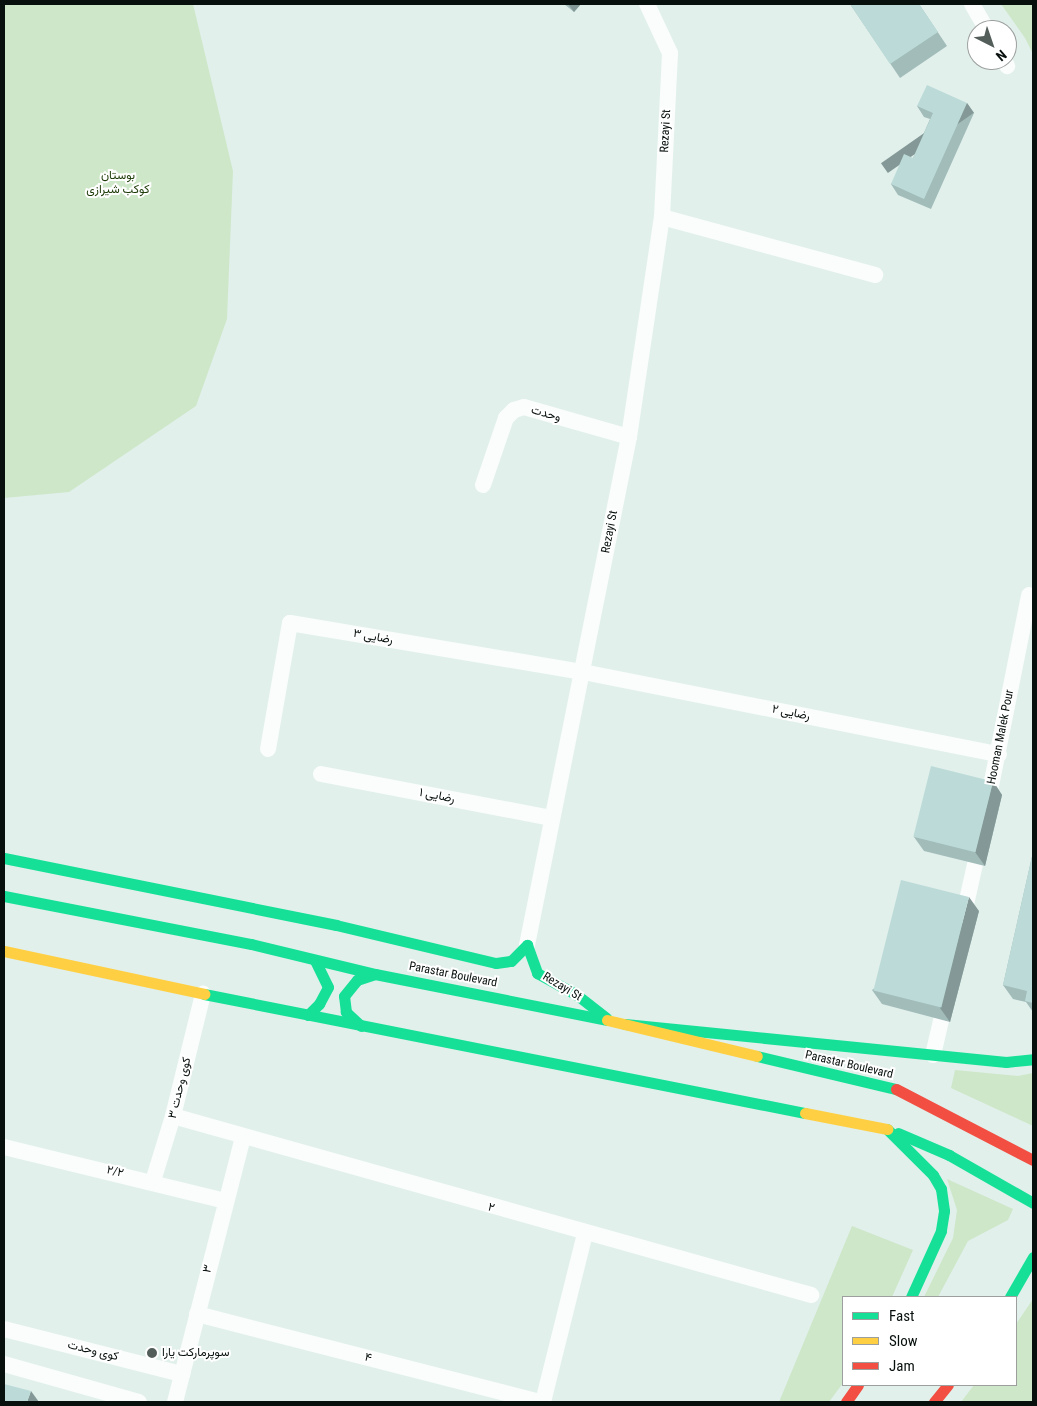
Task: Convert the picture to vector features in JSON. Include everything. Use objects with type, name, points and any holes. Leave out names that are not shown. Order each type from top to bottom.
[{"type":"main road","points":[[4,859],[318,921],[496,963],[511,961],[527,945]]},
{"type":"main road","name":"Parastar Boulevard","points":[[4,896],[315,960],[374,974],[609,1020],[896,1090],[1033,1160]]},
{"type":"main road","name":"Rezayi St","points":[[527,945],[538,973],[577,994],[609,1020]]},
{"type":"main road","points":[[4,951],[202,994],[887,1129],[948,1154],[1033,1204]]},
{"type":"main road","points":[[308,1015],[319,1004],[328,987],[315,960]]},
{"type":"main road","points":[[361,1026],[346,1012],[344,996],[357,980],[374,974]]},
{"type":"main road","points":[[625,1024],[1006,1062],[1033,1059]]},
{"type":"main road","points":[[887,1129],[933,1175],[941,1190],[944,1212],[941,1231],[912,1296]]},
{"type":"main road","points":[[1011,1296],[1033,1257]]},
{"type":"main road","points":[[846,1402],[857,1386]]},
{"type":"street","name":"Rezayi St","points":[[527,945],[629,437],[662,217],[670,53],[647,4]]},
{"type":"street","points":[[972,4],[981,20]]},
{"type":"street","points":[[662,217],[875,275]]},
{"type":"street","name":"وحدت","points":[[483,485],[506,418],[514,410],[524,407],[629,437]]},
{"type":"street","name":"Hooman Malek Pour","points":[[959,938],[999,754],[1029,595]]},
{"type":"street","name":"رضایی ۳","points":[[268,749],[290,623],[583,672]]},
{"type":"street","name":"رضایی ۲","points":[[583,672],[999,754]]},
{"type":"street","name":"رضایی ۱","points":[[321,774],[552,818]]},
{"type":"street","points":[[934,1055],[948,987]]},
{"type":"street","name":"کوی وحدت ۳","points":[[153,1181],[173,1116],[202,994]]},
{"type":"street","name":"۲","points":[[173,1116],[585,1234],[811,1295]]},
{"type":"street","name":"۳","points":[[175,1402],[224,1201],[243,1137]]},
{"type":"street","name":"۲/۲","points":[[4,1147],[153,1181],[224,1201]]},
{"type":"street","points":[[541,1402],[585,1234]]},
{"type":"street","name":"۴","points":[[197,1314],[541,1402]]},
{"type":"street","name":"کوی وحدت","points":[[4,1329],[182,1374]]},
{"type":"street","points":[[4,1364],[139,1402]]},
{"type":"green space","name":"بوستان کوکب شیرازی","points":[[4,4],[193,4],[233,171],[227,319],[196,406],[69,492],[4,498]]},
{"type":"green space","points":[[1001,4],[1033,4],[1033,54],[1017,27],[1017,20],[1012,20]]},
{"type":"green space","points":[[955,1070],[1018,1076],[1033,1073],[1033,1126],[951,1088]]},
{"type":"green space","points":[[947,1179],[1013,1209],[1008,1220],[968,1241],[939,1296],[924,1296],[953,1238],[957,1210]]},
{"type":"green space","points":[[852,1226],[913,1250],[892,1296],[842,1296],[842,1384],[829,1402],[779,1402]]},
{"type":"green space","points":[[1033,1299],[1033,1402],[961,1402],[973,1386],[1017,1386],[1017,1323]]},
{"type":"building","points":[[850,4],[919,4],[938,32],[890,64]]},
{"type":"building","points":[[927,85],[967,103],[924,199],[891,184],[904,154],[913,158],[933,113],[917,106]]},
{"type":"building","points":[[931,766],[993,781],[975,852],[913,837]]},
{"type":"building","points":[[1033,852],[1033,1003],[1025,1001],[1027,991],[1003,985]]},
{"type":"building","points":[[901,880],[969,897],[941,1008],[873,991]]},
{"type":"building","points":[[4,1384],[31,1391],[27,1402],[4,1402]]},
{"type":"traffic: fast","points":[[4,858],[336,925],[496,963],[511,961],[527,945]]},
{"type":"traffic: fast","points":[[4,896],[251,944],[375,974],[607,1020]]},
{"type":"traffic: fast","points":[[527,945],[537,973],[577,995],[606,1018]]},
{"type":"traffic: fast","points":[[308,1015],[319,1004],[328,987],[315,960]]},
{"type":"traffic: fast","points":[[361,1026],[346,1012],[344,996],[357,980],[375,974]]},
{"type":"traffic: fast","points":[[204,994],[805,1113]]},
{"type":"traffic: fast","points":[[625,1024],[1006,1062],[1033,1059]]},
{"type":"traffic: fast","points":[[757,1056],[896,1089]]},
{"type":"traffic: fast","points":[[887,1129],[933,1175],[941,1189],[944,1211],[941,1231],[911,1296]]},
{"type":"traffic: fast","points":[[898,1133],[949,1155],[1033,1203]]},
{"type":"traffic: fast","points":[[1011,1296],[1033,1257]]},
{"type":"traffic: slow","points":[[4,951],[204,994]]},
{"type":"traffic: slow","points":[[607,1020],[757,1056]]},
{"type":"traffic: slow","points":[[805,1113],[887,1129]]},
{"type":"traffic: jam","points":[[896,1089],[1033,1160]]},
{"type":"traffic: jam","points":[[846,1402],[857,1386]]},
{"type":"traffic: jam","points":[[934,1402],[947,1386]]},
{"type":"place","name":"سوپرمارکت یارا","points":[[152,1353]]}]
